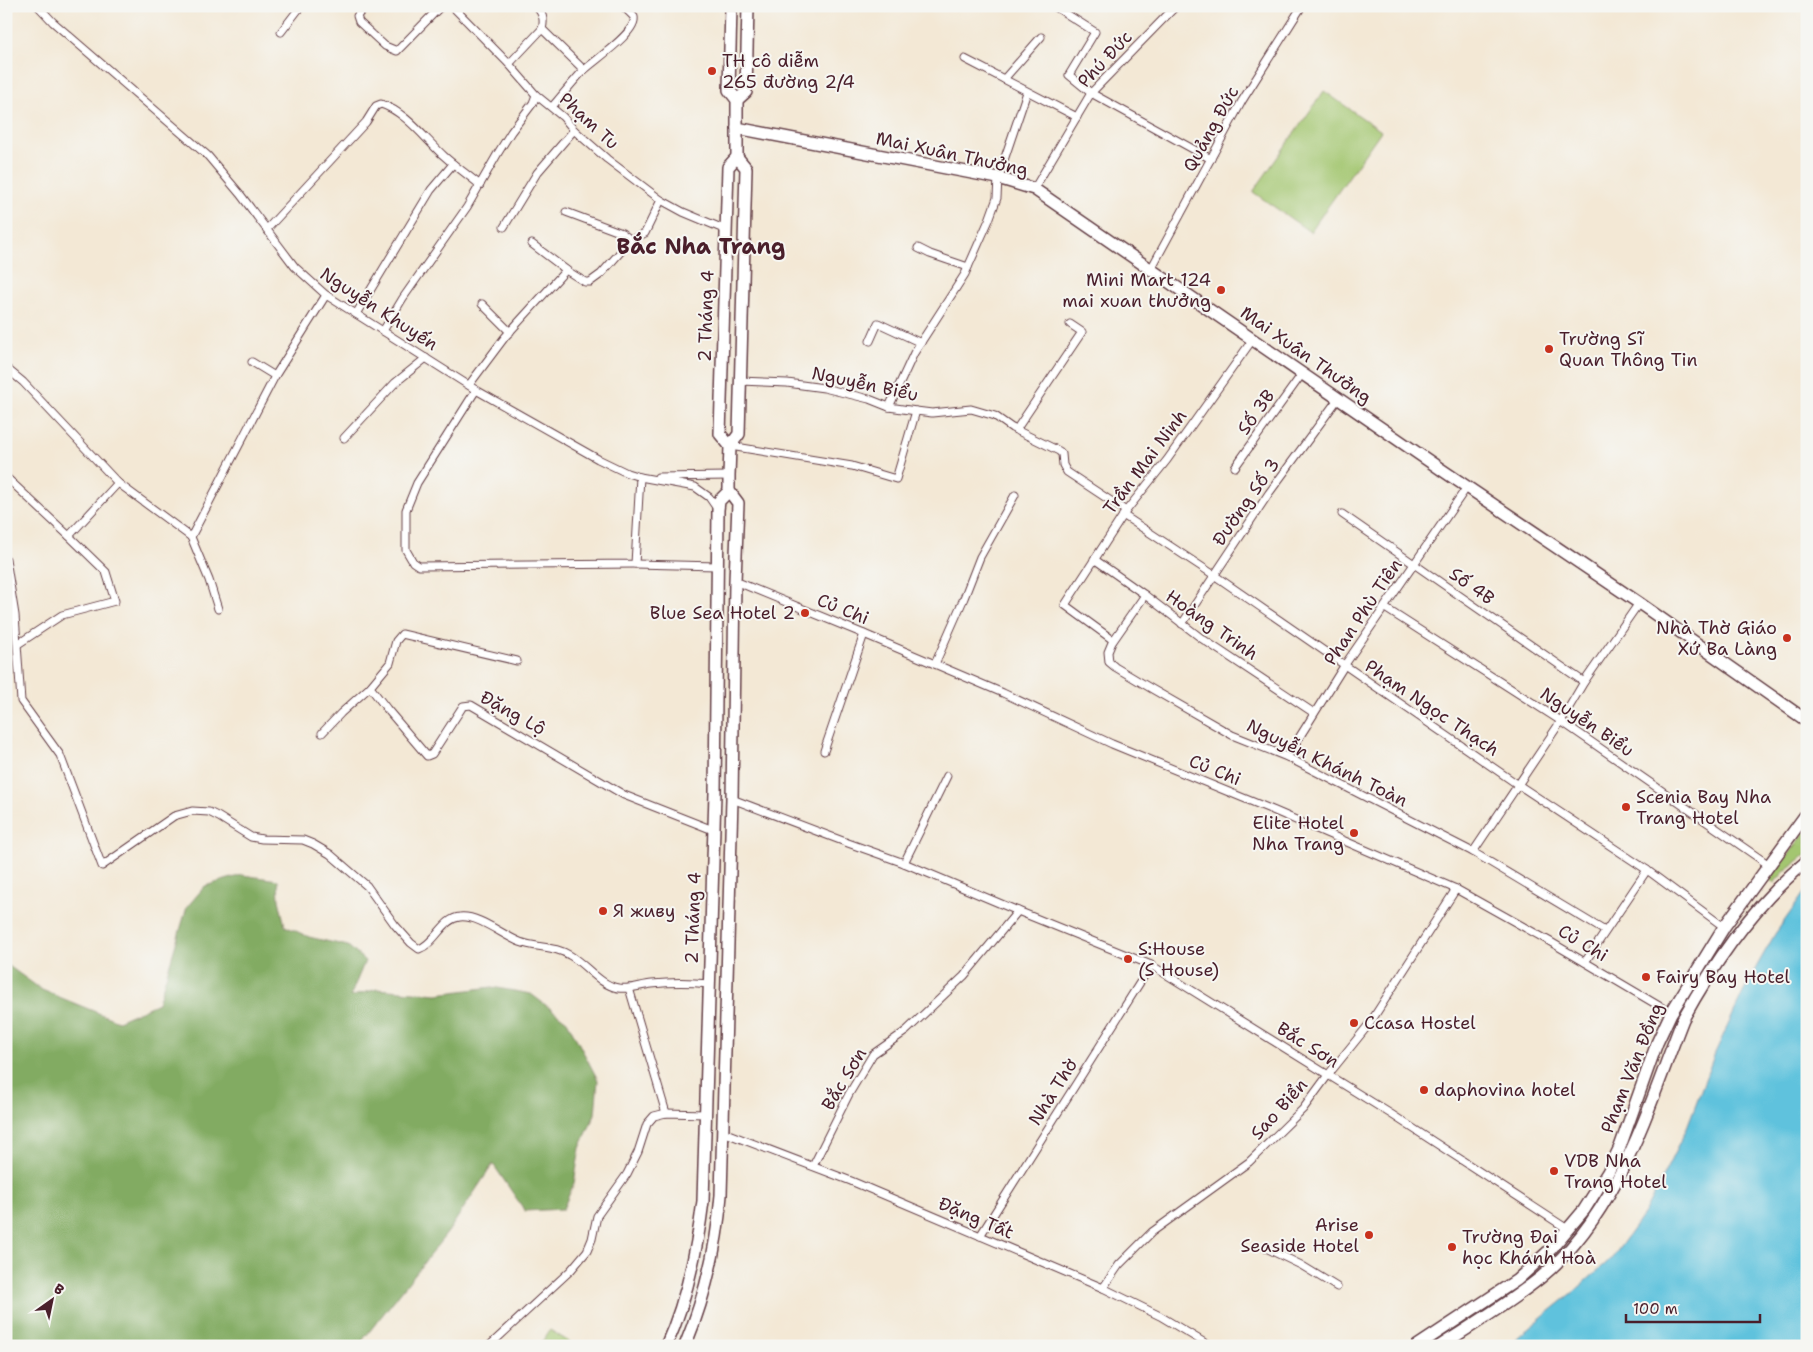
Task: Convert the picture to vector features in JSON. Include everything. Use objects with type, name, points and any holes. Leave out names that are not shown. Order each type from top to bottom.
[{"type":"main road","name":"2 Tháng 4","points":[[685,1346],[704,1294],[718,1227],[723,1132],[738,503],[729,491],[729,476],[730,446],[739,434],[746,168],[737,157],[737,100],[729,90],[730,6]]},
{"type":"main road","name":"2 Tháng 4","points":[[737,100],[746,92],[748,6]]},
{"type":"main road","name":"Mai Xuân Thưởng","points":[[737,128],[998,178],[1034,189],[1338,399],[1639,603],[1807,721]]},
{"type":"main road","name":"2 Tháng 4","points":[[730,446],[720,434],[728,167],[737,157]]},
{"type":"main road","name":"2 Tháng 4","points":[[666,1346],[676,1324],[698,1242],[703,1201],[715,793],[718,510],[719,501],[729,491]]},
{"type":"main road","points":[[715,793],[732,799]]},
{"type":"main road","name":"Phạm Văn Đồng","points":[[1418,1346],[1517,1280],[1551,1249],[1584,1210],[1608,1172],[1616,1155],[1657,1044],[1671,1013],[1724,927],[1807,812]]},
{"type":"main road","name":"Phạm Văn Đồng","points":[[1440,1346],[1503,1305],[1541,1277],[1580,1237],[1608,1196],[1631,1152],[1683,1019],[1716,964],[1781,884],[1807,862]]},
{"type":"main road","points":[[1671,1013],[1683,1019]]},
{"type":"main road","points":[[706,1132],[723,1132]]},
{"type":"main road","points":[[1568,1230],[1580,1237]]},
{"type":"street","name":"Nguyễn Khuyến","points":[[38,6],[52,22],[208,156],[296,267],[326,295],[476,390],[598,459],[640,477],[695,488],[709,496],[718,510]]},
{"type":"street","points":[[281,32],[301,6]]},
{"type":"street","points":[[366,6],[357,16],[359,22],[385,46],[397,51],[441,6]]},
{"type":"street","name":"Phạm Tu","points":[[452,6],[509,64],[536,95],[552,107],[574,130],[607,159],[661,200],[683,212],[726,230]]},
{"type":"street","points":[[509,64],[544,24],[542,14],[536,6]]},
{"type":"street","points":[[552,107],[584,70],[626,34],[634,24],[634,17],[623,6]]},
{"type":"street","points":[[1054,6],[1095,32],[1069,75],[1091,93],[1211,159]]},
{"type":"street","name":"Phú Đức","points":[[1034,189],[1091,93],[1176,6]]},
{"type":"street","name":"Quảng Đức","points":[[1151,269],[1242,101],[1302,6]]},
{"type":"street","points":[[542,28],[584,70]]},
{"type":"street","points":[[1004,79],[1041,37]]},
{"type":"street","points":[[965,58],[1077,117]]},
{"type":"street","points":[[889,407],[914,353],[968,267],[989,220],[997,198],[998,178],[1027,92]]},
{"type":"street","points":[[383,331],[402,298],[445,240],[511,132],[533,103],[536,95]]},
{"type":"street","points":[[267,229],[366,122],[376,106],[381,104],[387,106],[406,120],[452,164],[480,185]]},
{"type":"street","points":[[504,227],[537,173],[574,130]]},
{"type":"street","points":[[356,314],[431,190],[452,164]]},
{"type":"street","points":[[532,244],[566,270],[585,282],[590,282],[601,274],[631,240],[645,234],[661,200]]},
{"type":"street","points":[[566,212],[622,233],[631,240]]},
{"type":"street","points":[[918,248],[968,267]]},
{"type":"street","points":[[469,385],[510,332],[566,270]]},
{"type":"street","points":[[191,537],[275,376],[326,295]]},
{"type":"street","points":[[482,304],[510,332]]},
{"type":"street","points":[[870,341],[878,323],[921,343]]},
{"type":"street","points":[[1016,430],[1082,332],[1070,324]]},
{"type":"street","name":"Trần Mai Ninh","points":[[1113,641],[1065,605],[1125,513],[1167,460],[1252,339]]},
{"type":"street","points":[[344,438],[395,383],[426,358]]},
{"type":"street","points":[[252,362],[275,376]]},
{"type":"street","points":[[6,368],[22,382],[118,483],[191,537],[209,580],[218,609]]},
{"type":"street","name":"Số 3B","points":[[1235,467],[1302,374]]},
{"type":"street","name":"Nguyễn Biểu","points":[[740,381],[787,383],[817,387],[849,394],[889,407],[916,411],[932,413],[971,409],[995,416],[1016,430],[1059,451],[1062,454],[1063,465],[1067,472],[1125,513]]},
{"type":"street","points":[[476,390],[417,483],[410,499],[406,510],[406,550],[413,562],[419,566],[635,564],[717,566]]},
{"type":"street","name":"Đường Số 3","points":[[1182,624],[1269,493],[1338,399]]},
{"type":"street","points":[[730,446],[852,466],[896,479],[916,411]]},
{"type":"street","name":"Nguyễn Khuyến","points":[[640,477],[729,476]]},
{"type":"street","points":[[6,477],[106,572],[115,601],[62,615],[18,644]]},
{"type":"street","points":[[635,564],[640,477]]},
{"type":"street","points":[[69,536],[118,483]]},
{"type":"street","name":"Phan Phù Tiên","points":[[1287,757],[1344,666],[1467,487]]},
{"type":"street","points":[[935,664],[980,558],[1015,495]]},
{"type":"street","name":"Phạm Ngọc Thạch","points":[[1125,513],[1344,666],[1647,870],[1724,927]]},
{"type":"street","name":"Số 4B","points":[[1342,514],[1584,682]]},
{"type":"street","name":"Hoàng Trinh","points":[[1094,558],[1220,652],[1314,713]]},
{"type":"street","points":[[6,559],[18,644],[22,700],[60,755],[102,866],[174,816],[192,811],[209,812],[251,837],[262,840],[303,840],[325,851],[367,886],[395,925],[419,949],[428,944],[449,921],[468,917],[519,942],[566,953],[606,983],[616,988],[666,983],[690,982],[709,984]]},
{"type":"street","name":"Củ Chi","points":[[735,581],[1003,693],[1112,744],[1456,888],[1671,1013]]},
{"type":"street","points":[[1113,641],[1145,595]]},
{"type":"street","points":[[1473,852],[1561,721],[1584,682],[1639,603]]},
{"type":"street","name":"Nguyễn Biểu","points":[[1385,608],[1561,721],[1769,865]]},
{"type":"street","points":[[322,734],[370,687],[390,663],[396,641],[402,634],[517,661]]},
{"type":"street","points":[[824,751],[864,634]]},
{"type":"street","name":"Nguyễn Khánh Toàn","points":[[1113,641],[1108,656],[1109,662],[1115,667],[1232,735],[1287,757],[1473,852],[1605,931]]},
{"type":"street","name":"Đặng Lộ","points":[[370,687],[387,710],[427,756],[432,754],[463,706],[470,705],[624,795],[713,830]]},
{"type":"street","points":[[904,862],[947,776]]},
{"type":"street","name":"Bắc Sơn","points":[[732,799],[848,844],[904,862],[1018,911],[1152,964],[1568,1230]]},
{"type":"street","points":[[1585,962],[1647,870]]},
{"type":"street","name":"Sao Biển","points":[[1103,1288],[1119,1265],[1152,1232],[1264,1149],[1303,1109],[1370,1023],[1456,888]]},
{"type":"street","name":"Bắc Sơn","points":[[813,1166],[849,1094],[873,1054],[906,1031],[964,976],[1018,911]]},
{"type":"street","name":"Nhà Thờ","points":[[980,1236],[1152,964]]},
{"type":"street","points":[[629,988],[666,1113]]},
{"type":"street","points":[[488,1346],[582,1258],[592,1239],[597,1216],[627,1174],[638,1152],[648,1124],[654,1116],[666,1113],[705,1114]]},
{"type":"street","name":"Đặng Tất","points":[[723,1132],[813,1166],[1103,1288],[1160,1316],[1210,1346]]},
{"type":"street","points":[[1264,1247],[1301,1265],[1337,1288]]},
{"type":"green space","points":[[1324,91],[1381,131],[1310,232],[1253,192]]},
{"type":"green space","points":[[1807,830],[1807,854],[1785,871],[1774,883],[1771,882],[1770,879]]},
{"type":"green space","points":[[242,875],[278,880],[279,900],[285,926],[309,937],[348,946],[365,961],[350,997],[377,989],[437,994],[492,987],[531,994],[567,1021],[598,1080],[595,1114],[580,1148],[574,1183],[563,1209],[525,1211],[493,1164],[448,1232],[358,1346],[6,1346],[6,964],[42,990],[118,1021],[158,1003],[187,907],[205,886]]},
{"type":"green space","points":[[550,1330],[571,1343],[569,1346],[539,1346]]},
{"type":"water","points":[[1807,889],[1807,1346],[1507,1346],[1575,1291],[1613,1257],[1645,1212],[1686,1130],[1715,1053],[1749,980],[1775,934]]},
{"type":"place","name":"TH cô diễm 265 đường 2/4","points":[[712,71]]},
{"type":"place","name":"Mini Mart 124 mai xuan thưởng","points":[[1221,290]]},
{"type":"place","name":"Trường Sĩ Quan Thông Tin","points":[[1549,349]]},
{"type":"place","name":"Blue Sea Hotel 2","points":[[805,613]]},
{"type":"place","name":"Nhà Thờ Giáo Xứ Ba Làng","points":[[1787,638]]},
{"type":"place","name":"Scenia Bay Nha Trang Hotel","points":[[1626,807]]},
{"type":"place","name":"Elite Hotel Nha Trang","points":[[1354,833]]},
{"type":"place","name":"Я живу","points":[[603,911]]},
{"type":"place","name":"S:House (S House)","points":[[1128,959]]},
{"type":"place","name":"Fairy Bay Hotel","points":[[1646,977]]},
{"type":"place","name":"Ccasa Hostel","points":[[1354,1023]]},
{"type":"place","name":"daphovina hotel","points":[[1424,1090]]},
{"type":"place","name":"VDB Nha Trang Hotel","points":[[1554,1171]]},
{"type":"place","name":"Arise Seaside Hotel","points":[[1369,1235]]},
{"type":"place","name":"Trường Đại học Khánh Hoà","points":[[1452,1247]]},
{"type":"district","name":"Bắc Nha Trang","points":[[701,246]]}]
